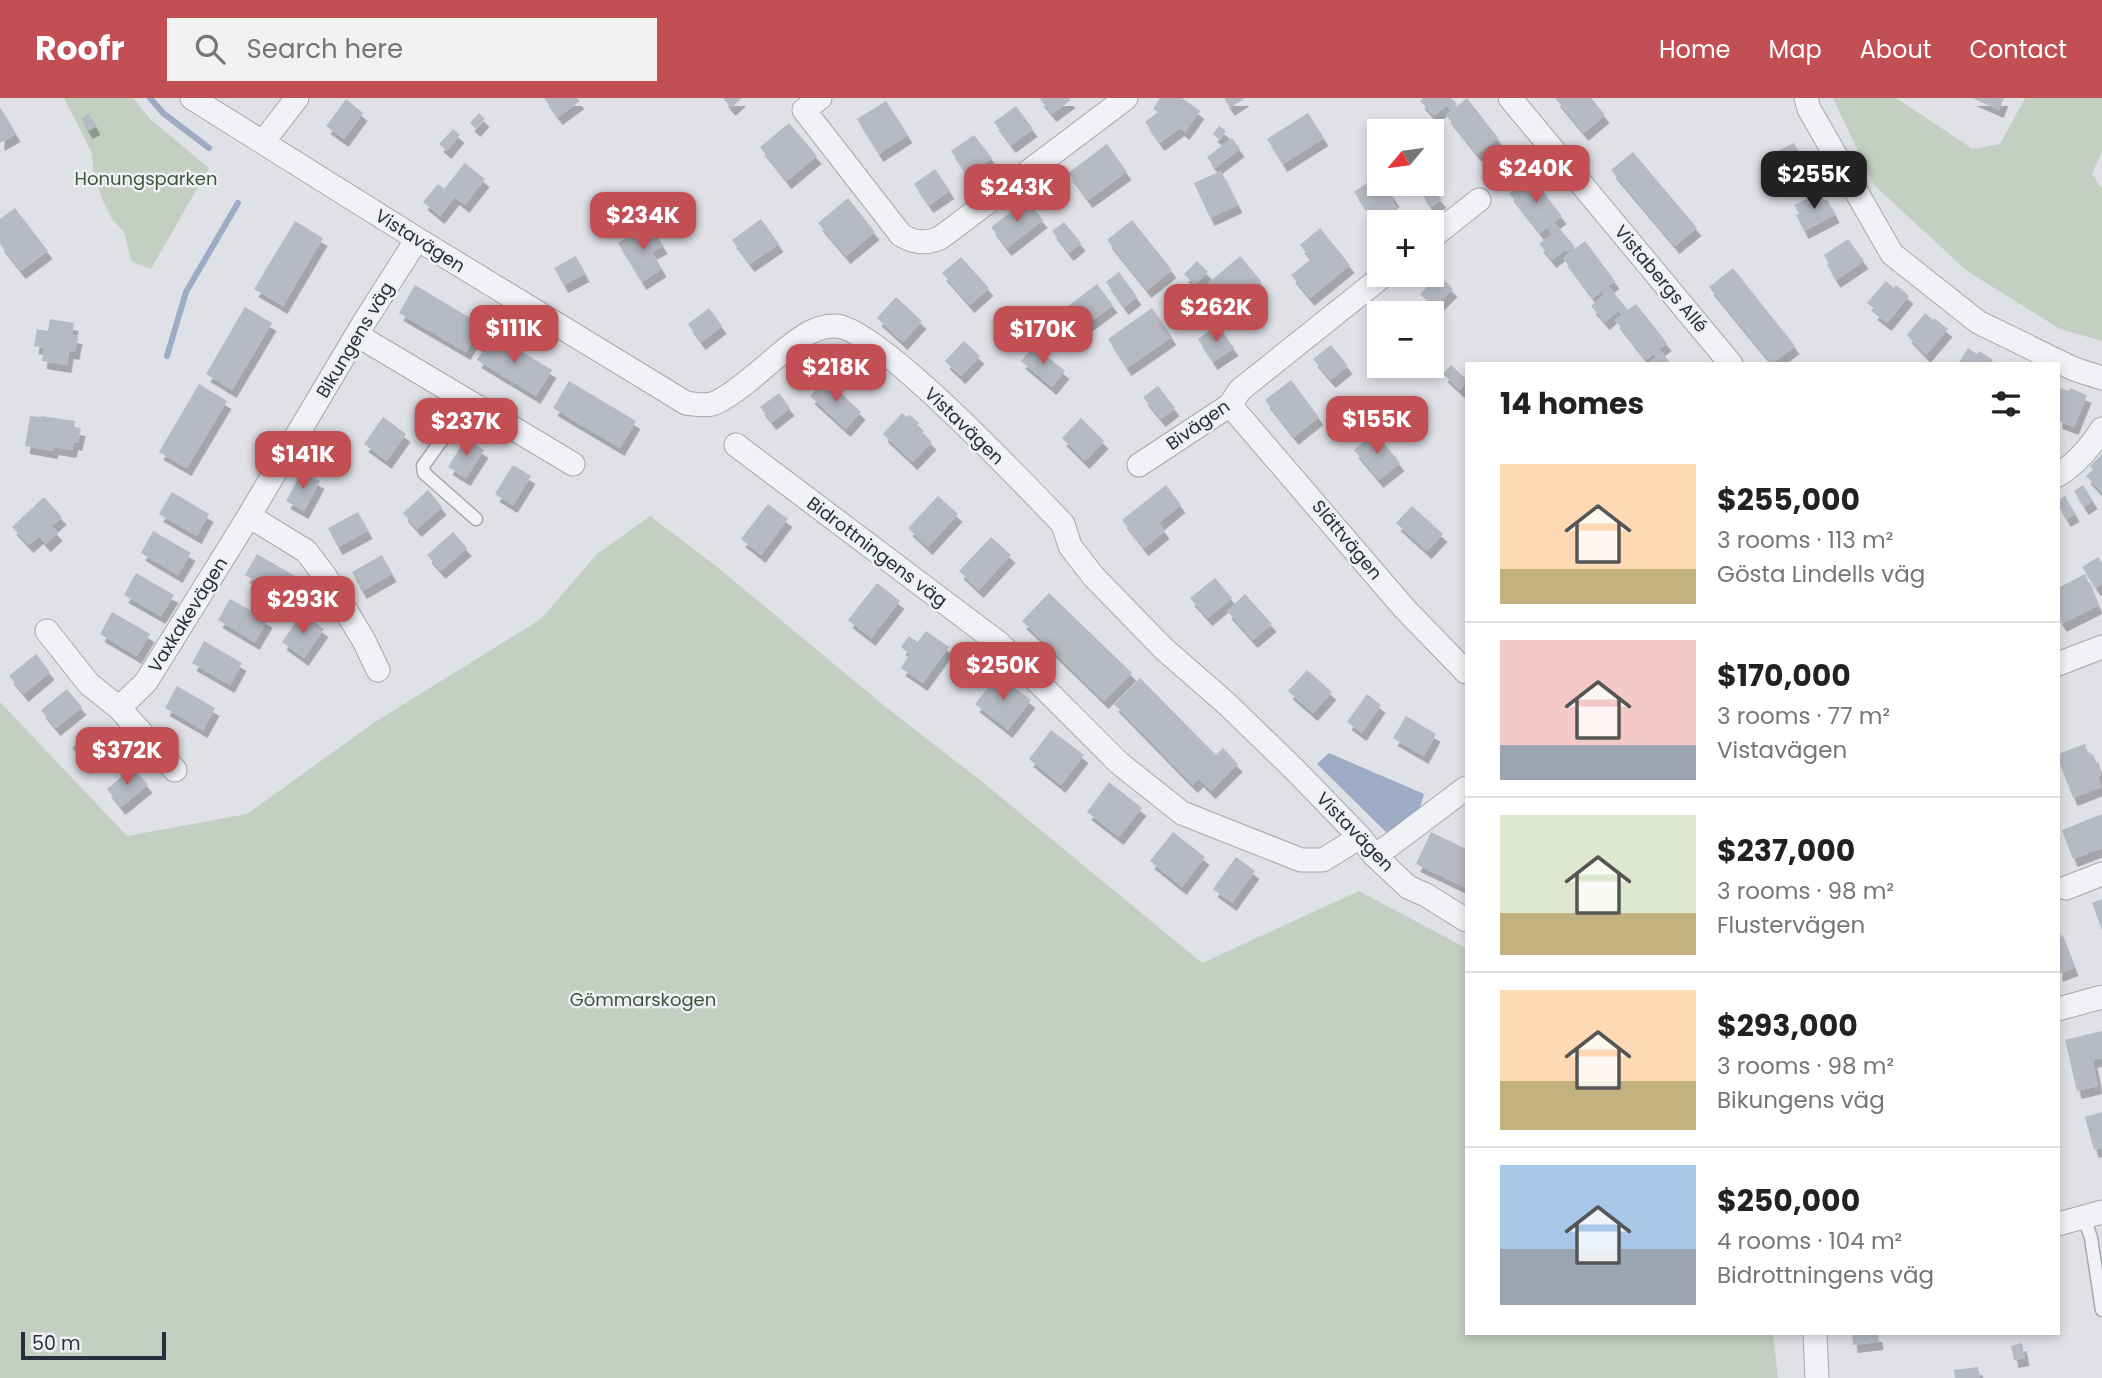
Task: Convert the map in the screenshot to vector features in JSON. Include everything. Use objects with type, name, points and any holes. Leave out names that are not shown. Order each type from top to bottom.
[{"type":"street","name":"Vistavägen","points":[[192,98],[416,239],[686,403],[713,404],[732,393],[807,332],[836,326],[854,330],[901,367],[966,425],[1063,524],[1070,546],[1093,576],[1164,649],[1269,744],[1408,887],[1465,919]]},
{"type":"street","points":[[263,142],[297,98]]},
{"type":"street","points":[[806,102],[901,235],[914,242],[929,243],[940,238],[1126,98]]},
{"type":"street","name":"Vistabergs Allé","points":[[1510,98],[1729,362]]},
{"type":"street","points":[[1806,98],[1809,109],[1892,254],[1978,322],[2060,362]]},
{"type":"street","points":[[1444,228],[1479,200]]},
{"type":"street","name":"Bikungens väg","points":[[249,516],[416,239]]},
{"type":"street","name":"Bivägen","points":[[1139,466],[1230,405],[1240,390],[1369,287]]},
{"type":"street","points":[[357,335],[573,464]]},
{"type":"street","points":[[2060,362],[2102,378]]},
{"type":"street","name":"Slättvägen","points":[[1230,405],[1404,608],[1465,671]]},
{"type":"street","points":[[2060,474],[2073,466],[2089,449],[2102,429]]},
{"type":"street","name":"Bidrottningens väg","points":[[736,445],[1000,644],[1119,762],[1182,813],[1301,860],[1323,860],[1367,846],[1389,846],[1465,789]]},
{"type":"street","points":[[249,516],[306,551],[325,576],[379,670]]},
{"type":"street","name":"Vaxkakevägen","points":[[119,708],[146,682],[249,516]]},
{"type":"street","points":[[47,631],[89,684],[119,708],[175,770]]},
{"type":"street","points":[[2060,663],[2102,647]]},
{"type":"street","points":[[2066,888],[2102,874]]},
{"type":"street","points":[[2060,1008],[2102,997]]},
{"type":"street","points":[[2060,1223],[2093,1215]]},
{"type":"street","points":[[1815,1335],[1817,1378]]},
{"type":"lane","points":[[469,402],[423,466],[424,473],[476,519]]},
{"type":"lane","points":[[2093,1215],[2091,1238],[2102,1310]]},
{"type":"green space","name":"Honungsparken","points":[[64,98],[133,98],[150,119],[209,168],[151,269],[131,261],[124,232],[112,219],[101,197],[93,169],[92,153]]},
{"type":"green space","points":[[1833,98],[1896,98],[1973,149],[2000,144],[2025,98],[2102,98],[2102,151],[2092,174],[2102,189],[2102,341],[2060,329],[1967,271],[1874,185]]},
{"type":"green space","name":"Gömmarskogen","points":[[650,516],[716,566],[1202,963],[1359,891],[1465,947],[1465,1335],[1773,1335],[1778,1378],[0,1378],[0,702],[127,836],[247,814],[375,722],[541,619],[597,554]]},
{"type":"water","points":[[1329,753],[1424,794],[1420,808],[1387,833],[1317,764]]},
{"type":"building","points":[[544,98],[577,98],[580,101],[558,117]]},
{"type":"building","points":[[723,98],[742,98],[731,108]]},
{"type":"building","points":[[1039,98],[1069,98],[1071,100],[1052,114]]},
{"type":"building","points":[[1160,98],[1182,98],[1200,111],[1185,132],[1180,128],[1160,143],[1145,122],[1158,112],[1153,109]]},
{"type":"building","points":[[1224,98],[1245,98],[1230,108]]},
{"type":"building","points":[[1423,98],[1451,98],[1457,104],[1450,110],[1447,105],[1434,116],[1420,101]]},
{"type":"building","points":[[1467,98],[1498,138],[1477,154],[1446,115]]},
{"type":"building","points":[[1555,98],[1591,98],[1605,115],[1584,133]]},
{"type":"building","points":[[1972,98],[2004,98],[1999,110]]},
{"type":"building","points":[[346,99],[363,113],[344,139],[326,126]]},
{"type":"building","points":[[886,101],[908,135],[879,154],[857,119]]},
{"type":"building","points":[[1016,106],[1033,129],[1011,145],[994,122]]},
{"type":"building","points":[[0,107],[16,134],[0,143]]},
{"type":"building","points":[[479,113],[485,119],[476,129],[470,123]]},
{"type":"building","points":[[1308,113],[1324,138],[1283,164],[1267,139]]},
{"type":"building","points":[[89,114],[96,127],[88,131],[81,119]]},
{"type":"building","points":[[789,123],[817,156],[787,181],[760,147]]},
{"type":"building","points":[[1219,126],[1226,131],[1220,140],[1213,134]]},
{"type":"building","points":[[453,129],[460,135],[447,151],[439,144]]},
{"type":"building","points":[[974,135],[992,158],[968,175],[951,151]]},
{"type":"building","points":[[1232,138],[1240,149],[1215,168],[1207,157]]},
{"type":"building","points":[[1794,143],[1809,166],[1779,182],[1770,167],[1772,166],[1768,156]]},
{"type":"building","points":[[1107,144],[1127,172],[1088,200],[1068,173]]},
{"type":"building","points":[[1633,152],[1697,228],[1675,246],[1611,170]]},
{"type":"building","points":[[465,163],[485,179],[465,205],[455,197],[440,216],[423,202],[438,184],[444,189]]},
{"type":"building","points":[[935,169],[950,191],[929,205],[914,184]]},
{"type":"building","points":[[1221,171],[1238,205],[1210,218],[1194,183]]},
{"type":"building","points":[[1531,177],[1562,216],[1540,233],[1509,193]]},
{"type":"building","points":[[1367,183],[1367,196],[1393,196],[1395,199],[1392,201],[1399,210],[1367,211],[1354,192]]},
{"type":"building","points":[[1820,192],[1835,215],[1804,231],[1794,205]]},
{"type":"building","points":[[1423,196],[1439,196],[1442,200],[1431,207]]},
{"type":"building","points":[[848,198],[875,232],[846,256],[818,223]]},
{"type":"building","points":[[1027,200],[1043,220],[1007,248],[991,227]]},
{"type":"building","points":[[15,208],[48,251],[21,271],[0,244],[0,219]]},
{"type":"building","points":[[761,219],[779,244],[750,264],[732,240]]},
{"type":"building","points":[[1132,220],[1172,270],[1147,290],[1107,240]]},
{"type":"building","points":[[295,221],[323,238],[283,306],[254,289]]},
{"type":"building","points":[[1064,222],[1081,243],[1069,253],[1052,231]]},
{"type":"building","points":[[649,223],[663,246],[652,252],[662,269],[642,282],[618,243]]},
{"type":"building","points":[[1555,223],[1575,247],[1568,252],[1566,249],[1552,260],[1539,244],[1552,234],[1548,228]]},
{"type":"building","points":[[1320,228],[1350,265],[1310,298],[1291,275],[1311,259],[1300,245]]},
{"type":"building","points":[[1848,239],[1864,261],[1836,280],[1824,255]]},
{"type":"building","points":[[1585,241],[1615,281],[1593,298],[1563,258]]},
{"type":"building","points":[[576,256],[585,274],[564,285],[554,268]]},
{"type":"building","points":[[1240,256],[1261,281],[1221,315],[1200,290]]},
{"type":"building","points":[[961,257],[989,288],[970,305],[942,273]]},
{"type":"building","points":[[1197,261],[1208,272],[1195,285],[1184,274]]},
{"type":"building","points":[[1733,268],[1795,346],[1775,362],[1770,362],[1709,287]]},
{"type":"building","points":[[1119,272],[1137,297],[1124,307],[1106,282]]},
{"type":"building","points":[[1444,280],[1453,289],[1441,301],[1427,301],[1420,294],[1427,287],[1444,287]]},
{"type":"building","points":[[1886,281],[1894,288],[1896,285],[1909,296],[1887,323],[1873,312],[1875,309],[1867,303]]},
{"type":"building","points":[[1097,284],[1113,305],[1079,330],[1063,310]]},
{"type":"building","points":[[415,285],[482,325],[466,352],[399,313]]},
{"type":"building","points":[[1609,287],[1628,310],[1636,304],[1667,343],[1646,360],[1615,320],[1622,315],[1618,311],[1605,322],[1591,306]]},
{"type":"building","points":[[896,297],[922,321],[903,342],[877,318]]},
{"type":"building","points":[[245,307],[272,323],[232,390],[206,374]]},
{"type":"building","points":[[709,308],[722,326],[701,342],[688,324]]},
{"type":"building","points":[[1152,308],[1172,337],[1127,368],[1108,339]]},
{"type":"building","points":[[1925,313],[1948,329],[1926,355],[1907,335]]},
{"type":"building","points":[[50,319],[74,323],[72,335],[78,336],[75,352],[69,351],[67,365],[42,361],[44,348],[34,346],[37,329],[48,331]]},
{"type":"building","points":[[1218,325],[1234,348],[1213,362],[1198,339]]},
{"type":"building","points":[[493,334],[552,370],[536,396],[477,360]]},
{"type":"building","points":[[964,341],[980,356],[961,376],[945,361]]},
{"type":"building","points":[[1331,345],[1348,366],[1331,380],[1313,359]]},
{"type":"building","points":[[1034,346],[1065,371],[1052,387],[1021,361]]},
{"type":"building","points":[[1968,348],[1993,360],[1992,362],[1959,362]]},
{"type":"building","points":[[1660,350],[1669,362],[1650,362],[1656,357],[1654,355]]},
{"type":"building","points":[[1451,365],[1465,378],[1460,390],[1444,375]]},
{"type":"building","points":[[826,379],[861,412],[846,429],[810,396]]},
{"type":"building","points":[[1291,380],[1319,417],[1294,437],[1265,400]]},
{"type":"building","points":[[569,381],[636,421],[620,448],[553,408]]},
{"type":"building","points":[[199,384],[227,401],[187,468],[159,452]]},
{"type":"building","points":[[1158,386],[1175,408],[1161,419],[1143,397]]},
{"type":"building","points":[[2060,388],[2069,391],[2070,388],[2087,395],[2074,427],[2060,422]]},
{"type":"building","points":[[779,393],[790,408],[772,422],[760,407]]},
{"type":"building","points":[[902,413],[907,417],[910,415],[919,423],[916,426],[932,442],[913,462],[883,434]]},
{"type":"building","points":[[30,416],[75,421],[74,427],[81,428],[78,443],[74,442],[72,450],[54,447],[53,451],[25,446]]},
{"type":"building","points":[[383,417],[406,434],[387,461],[364,444]]},
{"type":"building","points":[[1081,418],[1104,441],[1085,461],[1062,438]]},
{"type":"building","points":[[1375,432],[1400,463],[1379,480],[1354,450]]},
{"type":"building","points":[[466,438],[484,450],[466,478],[448,467]]},
{"type":"building","points":[[2102,454],[2102,493],[2086,476],[2093,469],[2090,466]]},
{"type":"building","points":[[513,465],[531,476],[513,505],[495,494]]},
{"type":"building","points":[[302,471],[320,481],[304,511],[286,501]]},
{"type":"building","points":[[1166,485],[1181,505],[1159,523],[1165,531],[1144,548],[1122,520]]},
{"type":"building","points":[[2083,485],[2093,501],[2084,507],[2074,491]]},
{"type":"building","points":[[428,490],[442,507],[417,529],[403,513]]},
{"type":"building","points":[[172,492],[209,514],[197,536],[159,514]]},
{"type":"building","points":[[938,496],[958,514],[928,547],[908,528]]},
{"type":"building","points":[[2065,496],[2075,514],[2066,519],[2060,508],[2060,499]]},
{"type":"building","points":[[44,497],[62,517],[52,526],[58,533],[46,544],[39,536],[29,545],[12,527]]},
{"type":"building","points":[[768,504],[788,519],[761,555],[741,539]]},
{"type":"building","points":[[1412,506],[1443,534],[1427,551],[1396,523]]},
{"type":"building","points":[[358,512],[368,531],[338,547],[328,528]]},
{"type":"building","points":[[153,531],[191,553],[178,575],[141,553]]},
{"type":"building","points":[[453,532],[467,548],[441,571],[427,555]]},
{"type":"building","points":[[991,537],[1011,555],[979,590],[959,571]]},
{"type":"building","points":[[257,554],[295,576],[282,597],[245,575]]},
{"type":"building","points":[[382,555],[392,574],[362,591],[352,572]]},
{"type":"building","points":[[2098,557],[2102,563],[2102,584],[2096,588],[2082,567]]},
{"type":"building","points":[[136,573],[174,595],[161,616],[124,595]]},
{"type":"building","points":[[2085,574],[2098,606],[2062,624],[2060,587]]},
{"type":"building","points":[[1215,578],[1232,598],[1208,618],[1190,598]]},
{"type":"building","points":[[877,583],[900,601],[871,638],[848,620]]},
{"type":"building","points":[[1049,593],[1132,673],[1104,701],[1022,621]]},
{"type":"building","points":[[1245,594],[1272,624],[1253,640],[1227,611]]},
{"type":"building","points":[[230,599],[268,620],[255,642],[218,620]]},
{"type":"building","points":[[112,612],[150,634],[137,656],[100,634]]},
{"type":"building","points":[[302,613],[324,629],[304,658],[282,642]]},
{"type":"building","points":[[926,631],[949,647],[923,683],[901,668],[910,654],[901,647],[909,636],[918,642]]},
{"type":"building","points":[[204,641],[242,663],[230,685],[192,663]]},
{"type":"building","points":[[36,654],[50,672],[24,694],[9,676]]},
{"type":"building","points":[[1307,670],[1332,692],[1313,713],[1288,691]]},
{"type":"building","points":[[998,675],[1031,700],[1008,730],[975,704]]},
{"type":"building","points":[[1140,678],[1216,755],[1223,748],[1238,764],[1211,791],[1199,779],[1193,785],[1114,704]]},
{"type":"building","points":[[177,686],[215,708],[203,730],[165,708]]},
{"type":"building","points":[[67,689],[82,707],[56,728],[41,710]]},
{"type":"building","points":[[1367,694],[1381,705],[1362,733],[1347,722]]},
{"type":"building","points":[[1406,716],[1436,734],[1424,756],[1393,738]]},
{"type":"building","points":[[99,727],[113,745],[87,766],[72,748]]},
{"type":"building","points":[[1051,730],[1084,755],[1061,785],[1029,759]]},
{"type":"building","points":[[2085,744],[2089,755],[2093,754],[2101,775],[2098,777],[2101,787],[2073,798],[2060,764],[2060,753]]},
{"type":"building","points":[[133,767],[148,785],[121,807],[107,789]]},
{"type":"building","points":[[1109,782],[1142,808],[1119,837],[1087,812]]},
{"type":"building","points":[[2102,814],[2102,848],[2073,859],[2062,830]]},
{"type":"building","points":[[1173,832],[1205,857],[1182,887],[1150,861]]},
{"type":"building","points":[[1431,832],[1465,849],[1465,888],[1416,864]]},
{"type":"building","points":[[1236,857],[1255,871],[1232,903],[1213,889]]},
{"type":"building","points":[[2102,899],[2102,930],[2092,903]]},
{"type":"building","points":[[2060,932],[2074,968],[2060,973]]},
{"type":"building","points":[[2102,1031],[2102,1058],[2093,1060],[2098,1086],[2077,1091],[2065,1040]]},
{"type":"building","points":[[2102,1112],[2102,1148],[2094,1150],[2085,1117]]},
{"type":"building","points":[[1852,1335],[1878,1335],[1879,1342],[1853,1345]]},
{"type":"building","points":[[2022,1343],[2025,1358],[2014,1360],[2011,1346]]},
{"type":"building","points":[[1978,1367],[1980,1378],[1955,1378],[1954,1370]]},
{"type":"waterway","points":[[150,98],[163,113],[209,148]]},
{"type":"waterway","points":[[167,356],[186,292],[238,203]]}]
